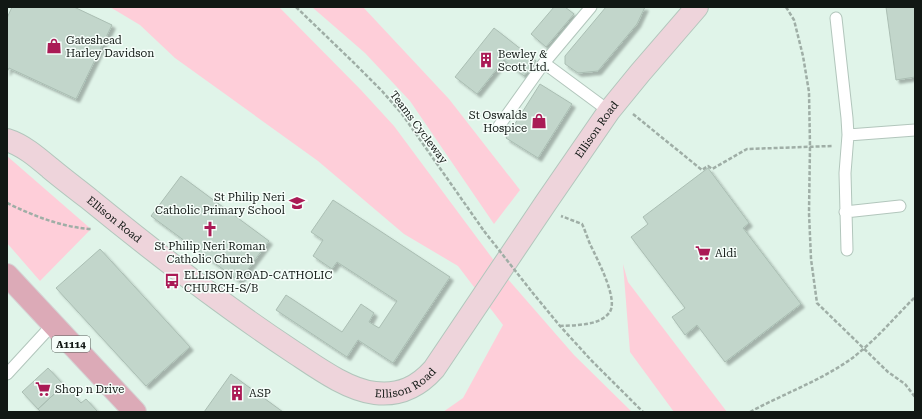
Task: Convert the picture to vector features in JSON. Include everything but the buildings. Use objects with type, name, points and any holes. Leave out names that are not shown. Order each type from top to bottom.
[{"type":"main road","name":"A1114","points":[[7,275],[135,412]]},
{"type":"street","name":"Ellison Road","points":[[7,140],[31,153],[146,245],[262,331],[311,364],[337,380],[364,391],[386,394],[403,391],[418,385],[434,369],[613,106],[697,7]]},
{"type":"lane","points":[[498,126],[544,63],[591,7]]},
{"type":"lane","points":[[836,18],[847,118],[845,174],[847,250]]},
{"type":"lane","points":[[544,63],[613,106]]},
{"type":"lane","points":[[847,140],[915,130]]},
{"type":"lane","points":[[845,212],[900,206]]},
{"type":"lane","points":[[7,374],[53,324]]},
{"type":"path","name":"Teams Cycleway","points":[[296,7],[382,91],[402,114],[484,231],[560,326]]},
{"type":"path","points":[[786,7],[794,20],[803,56],[809,92],[809,213],[811,259],[817,303],[888,372],[905,384],[915,398]]},
{"type":"path","points":[[613,106],[702,170],[708,166],[712,169],[747,149],[810,146],[847,140]]},
{"type":"path","points":[[7,203],[24,211],[66,226],[91,229],[117,222]]},
{"type":"path","points":[[545,204],[564,218],[582,224],[609,289],[612,304],[611,311],[606,317],[597,321],[560,326]]},
{"type":"path","points":[[750,412],[831,371],[864,348],[915,297]]},
{"type":"path","points":[[560,326],[643,412]]},
{"type":"path","points":[[760,406],[761,412]]},
{"type":"shaded area","points":[[110,7],[279,7],[361,90],[394,126],[507,278],[574,355],[632,412],[443,412],[463,398],[503,325],[458,266],[404,234],[318,161],[175,58],[140,25]]},
{"type":"shaded area","points":[[312,7],[363,7],[449,99],[520,190],[494,224],[410,101],[365,53]]},
{"type":"shaded area","points":[[7,156],[91,229],[40,281],[7,243]]},
{"type":"shaded area","points":[[623,264],[628,282],[727,412],[674,412],[630,352]]},
{"type":"place","name":"Gateshead Harley Davidson","points":[[54,46]]},
{"type":"place","name":"Bewley & Scott Ltd.","points":[[486,60]]},
{"type":"place","name":"St Oswalds Hospice","points":[[539,121]]},
{"type":"place","name":"St Philip Neri Catholic Primary School","points":[[297,203]]},
{"type":"place","name":"St Philip Neri Roman Catholic Church","points":[[210,229]]},
{"type":"place","name":"Aldi","points":[[703,253]]},
{"type":"place","name":"ELLISON ROAD-CATHOLIC CHURCH-S/B","points":[[172,281]]},
{"type":"place","name":"Shop n Drive","points":[[43,389]]},
{"type":"place","name":"ASP","points":[[237,393]]}]
